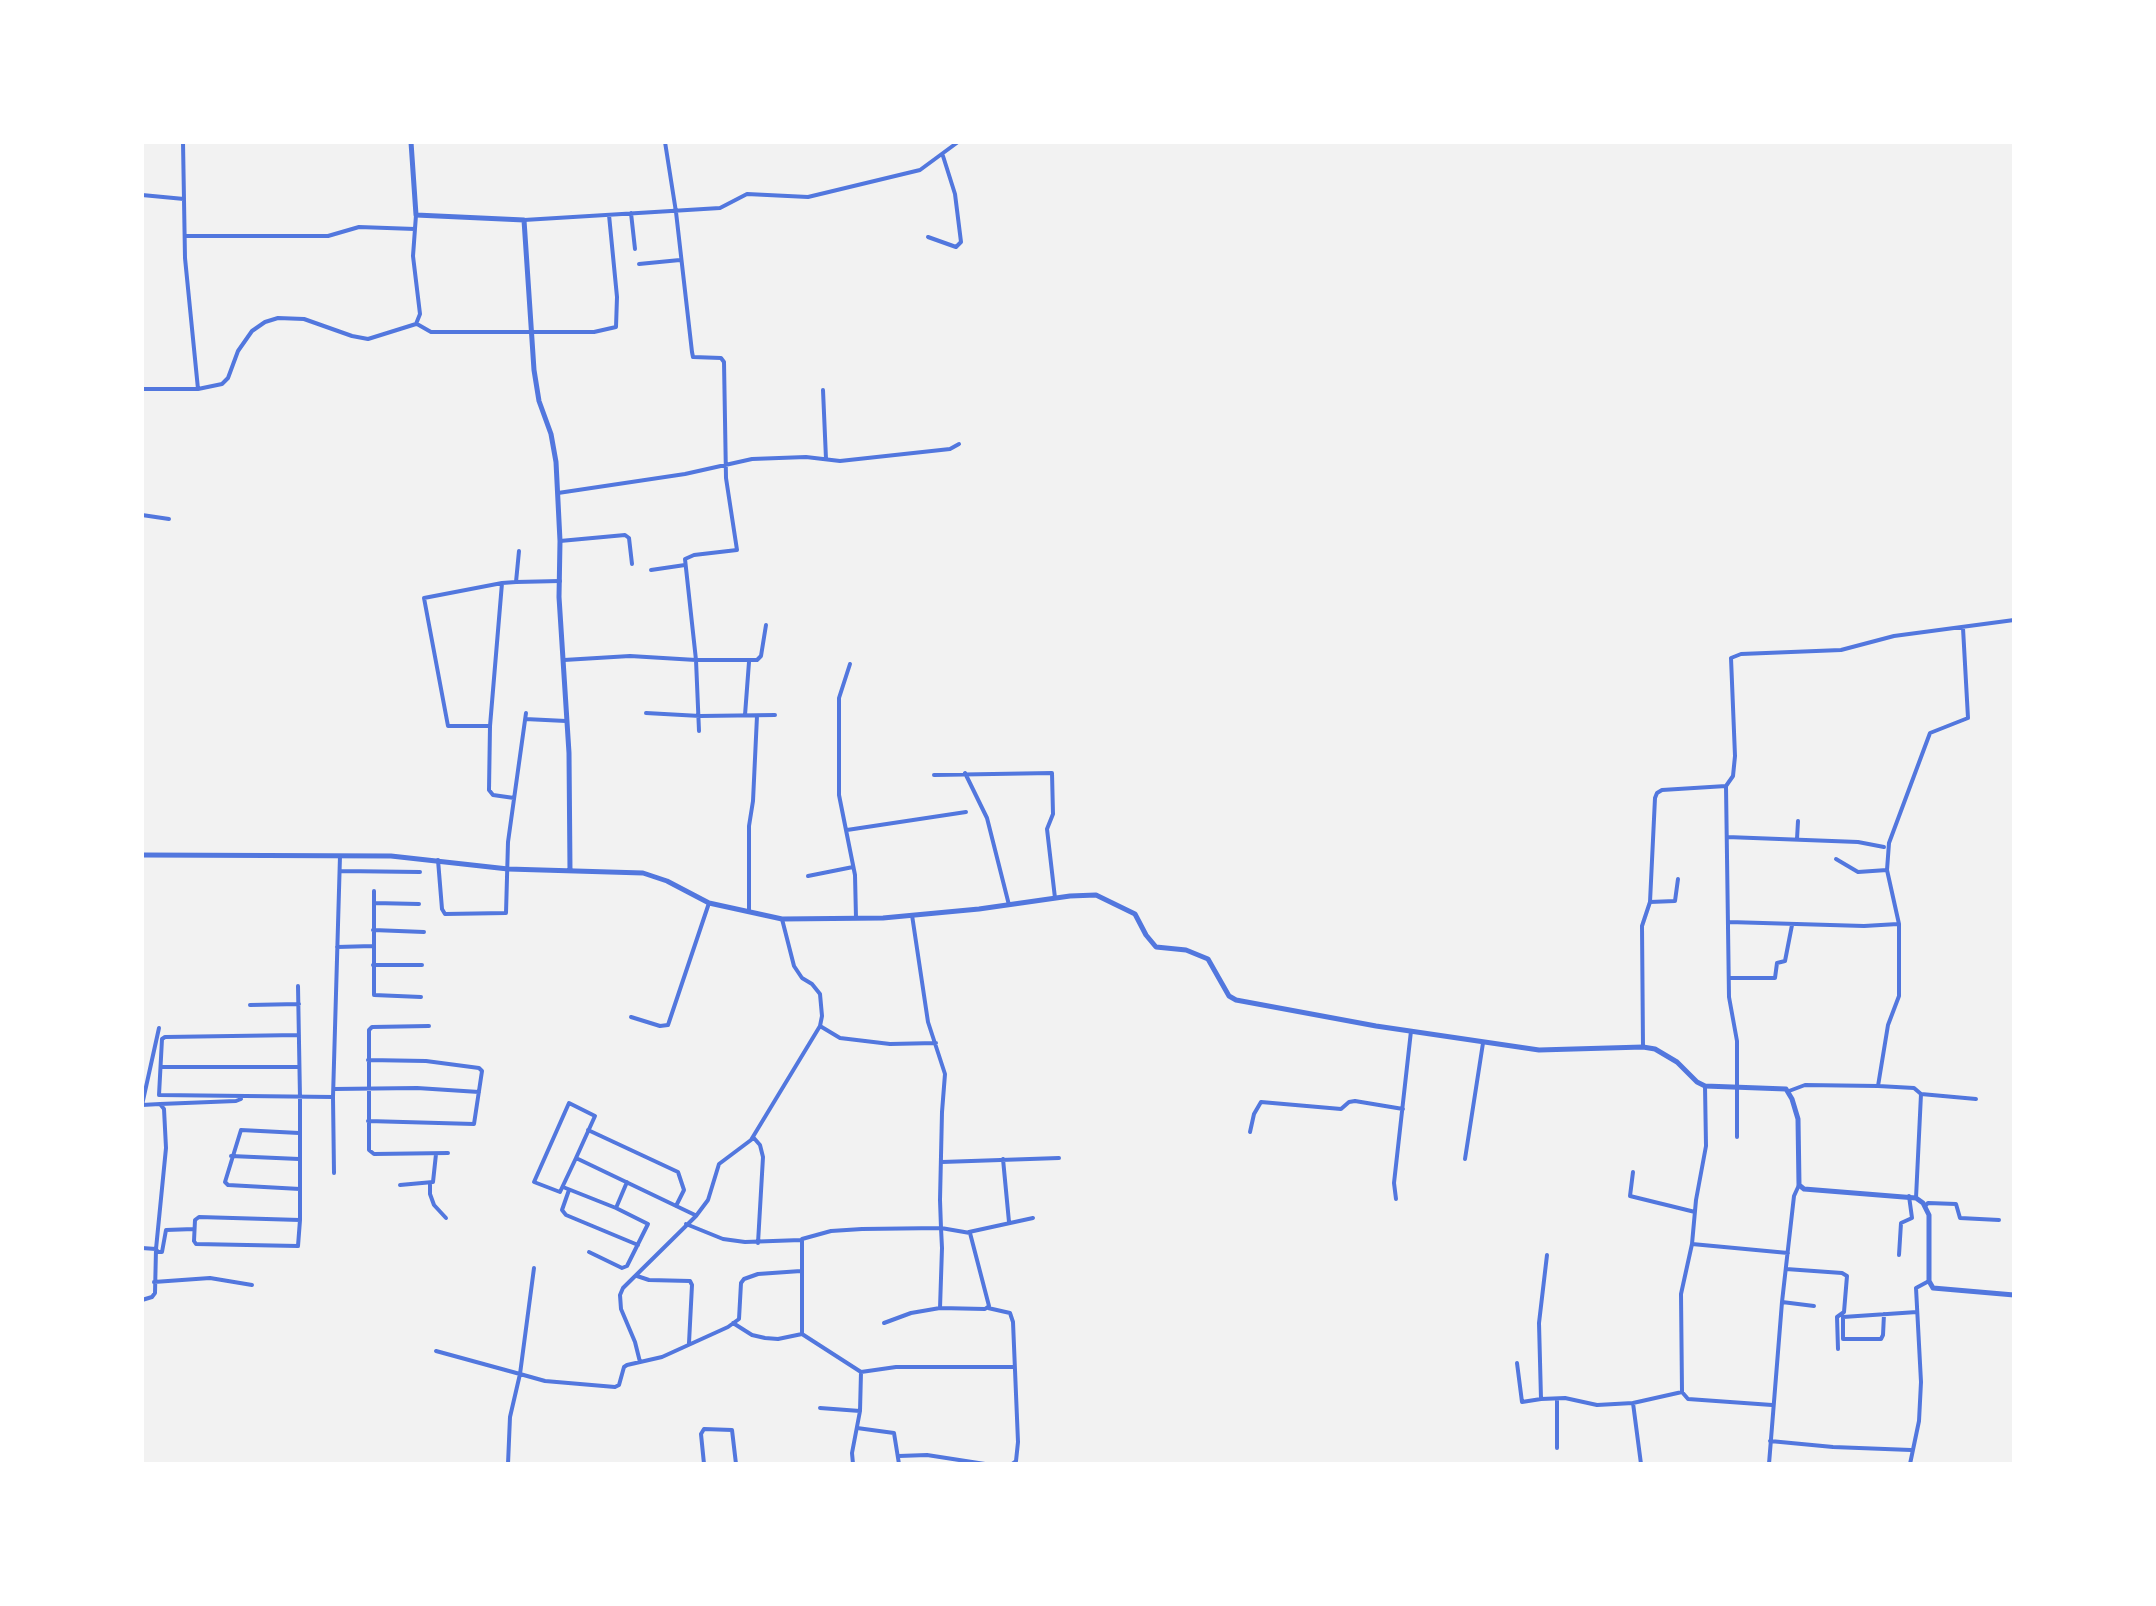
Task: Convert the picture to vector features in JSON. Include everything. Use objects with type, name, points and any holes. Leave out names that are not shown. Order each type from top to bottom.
[{"type":"street","points":[[183,142],[188,302],[198,389]]},
{"type":"street","points":[[411,142],[416,215],[414,266],[420,314],[416,324]]},
{"type":"street","points":[[665,142],[692,355],[696,358],[721,358],[724,362],[728,498],[737,550],[687,557],[685,565],[696,660],[699,731]]},
{"type":"street","points":[[416,215],[524,220],[720,208],[747,194],[789,197],[820,195],[856,184],[913,173],[929,166],[958,142]]},
{"type":"street","points":[[928,237],[956,247],[961,242],[955,194],[943,154]]},
{"type":"street","points":[[142,195],[184,199]]},
{"type":"street","points":[[631,213],[635,249]]},
{"type":"street","points":[[142,389],[198,389],[225,382],[245,339],[259,325],[284,317],[304,319],[368,339],[416,324],[431,332],[594,332],[616,327],[617,297],[609,215]]},
{"type":"street","points":[[524,220],[529,330],[539,401],[555,451],[558,493],[570,871]]},
{"type":"street","points":[[185,236],[328,236],[366,226],[415,229]]},
{"type":"street","points":[[639,264],[680,260]]},
{"type":"street","points":[[823,390],[826,459]]},
{"type":"street","points":[[558,493],[752,459],[853,460],[950,449],[959,444]]},
{"type":"street","points":[[142,515],[169,519]]},
{"type":"street","points":[[560,541],[625,535],[629,538],[632,564]]},
{"type":"street","points":[[516,582],[519,551]]},
{"type":"street","points":[[651,570],[685,565]]},
{"type":"street","points":[[490,726],[448,726],[424,598],[502,583],[560,581]]},
{"type":"street","points":[[502,583],[490,726],[489,790],[493,795],[514,798]]},
{"type":"street","points":[[1737,1137],[1736,1030],[1729,997],[1726,786],[1733,776],[1735,756],[1731,658],[1734,655],[1841,650],[1894,636],[2014,620]]},
{"type":"street","points":[[564,660],[630,656],[749,662],[760,658],[766,625]]},
{"type":"street","points":[[1878,1086],[1888,1025],[1899,996],[1899,924],[1887,870],[1889,843],[1930,733],[1968,718],[1963,626]]},
{"type":"street","points":[[745,716],[749,662]]},
{"type":"street","points":[[850,664],[839,698],[839,795],[853,867],[856,920]]},
{"type":"street","points":[[646,713],[775,715]]},
{"type":"street","points":[[438,860],[445,914],[506,913],[514,798],[525,716],[566,721]]},
{"type":"street","points":[[749,912],[749,826],[757,716]]},
{"type":"street","points":[[965,773],[987,818],[1009,905]]},
{"type":"street","points":[[934,775],[1052,773],[1053,814],[1047,829],[1055,898]]},
{"type":"street","points":[[1643,1047],[1641,934],[1650,902],[1655,798],[1662,790],[1726,786]]},
{"type":"street","points":[[847,830],[966,812]]},
{"type":"street","points":[[1797,839],[1798,821]]},
{"type":"street","points":[[1727,837],[1858,842],[1884,847]]},
{"type":"street","points":[[142,855],[340,856],[438,860],[508,869],[643,873],[667,881],[709,903],[782,919],[856,920],[1096,895],[1135,914],[1154,945],[1200,954],[1212,962],[1229,996],[1236,1000],[1539,1050],[1655,1049],[1677,1062],[1705,1086],[1789,1091],[1805,1085],[1878,1086],[1914,1088],[1921,1094],[1976,1099]]},
{"type":"street","points":[[334,1173],[333,1097],[340,856]]},
{"type":"street","points":[[1836,859],[1858,872],[1887,870]]},
{"type":"street","points":[[808,876],[853,867]]},
{"type":"street","points":[[340,871],[420,872]]},
{"type":"street","points":[[1650,902],[1675,901],[1678,879]]},
{"type":"street","points":[[374,891],[375,996],[421,997]]},
{"type":"street","points":[[374,903],[419,904]]},
{"type":"street","points":[[631,1017],[660,1026],[669,1022],[709,903]]},
{"type":"street","points":[[912,915],[928,1022],[945,1074],[940,1308]]},
{"type":"street","points":[[640,1362],[620,1302],[623,1288],[696,1216],[708,1200],[719,1164],[748,1144],[820,1026],[820,994],[794,966],[782,919]]},
{"type":"street","points":[[1729,922],[1899,924]]},
{"type":"street","points":[[1731,978],[1775,978],[1776,964],[1785,961],[1792,924]]},
{"type":"street","points":[[373,930],[424,932]]},
{"type":"street","points":[[337,947],[373,946]]},
{"type":"street","points":[[373,965],[422,965]]},
{"type":"street","points":[[298,986],[300,1220],[296,1248],[196,1244],[194,1229],[195,1220],[199,1217],[300,1220]]},
{"type":"street","points":[[250,1005],[299,1004]]},
{"type":"street","points":[[429,1026],[372,1027],[369,1030],[368,1121],[371,1153],[448,1153]]},
{"type":"street","points":[[820,1026],[840,1038],[890,1044],[936,1043]]},
{"type":"street","points":[[159,1028],[142,1105],[236,1101],[244,1098]]},
{"type":"street","points":[[1396,1199],[1394,1183],[1411,1031]]},
{"type":"street","points":[[299,1035],[168,1036],[162,1039],[161,1097],[333,1097]]},
{"type":"street","points":[[1465,1159],[1483,1043]]},
{"type":"street","points":[[368,1060],[426,1061],[479,1068],[482,1071],[474,1124],[368,1121]]},
{"type":"street","points":[[162,1067],[299,1067]]},
{"type":"street","points":[[1705,1086],[1706,1146],[1692,1244],[1681,1294],[1682,1392],[1688,1399],[1772,1405]]},
{"type":"street","points":[[334,1089],[479,1092]]},
{"type":"street","points":[[1769,1464],[1782,1302],[1794,1196],[1799,1185],[1798,1119],[1789,1091]]},
{"type":"street","points":[[1899,1255],[1901,1223],[1912,1218],[1921,1094]]},
{"type":"street","points":[[1250,1132],[1254,1114],[1261,1102],[1341,1109],[1355,1101],[1403,1109]]},
{"type":"street","points":[[589,1252],[622,1268],[629,1264],[639,1246],[647,1223],[566,1189],[557,1192],[534,1182],[568,1103],[594,1114],[576,1158],[566,1189],[562,1210],[566,1215],[639,1246]]},
{"type":"street","points":[[142,1300],[152,1297],[154,1282],[166,1148],[164,1109],[160,1104]]},
{"type":"street","points":[[299,1133],[241,1130],[225,1180],[228,1185],[300,1189]]},
{"type":"street","points":[[588,1130],[678,1172],[684,1187],[676,1206]]},
{"type":"street","points":[[753,1137],[760,1145],[763,1157],[758,1243]]},
{"type":"street","points":[[436,1154],[430,1194],[434,1205],[446,1218]]},
{"type":"street","points":[[231,1156],[299,1159]]},
{"type":"street","points":[[576,1158],[696,1216]]},
{"type":"street","points":[[941,1162],[1059,1158]]},
{"type":"street","points":[[1003,1159],[1009,1222]]},
{"type":"street","points":[[1633,1172],[1630,1196],[1695,1212]]},
{"type":"street","points":[[616,1208],[627,1182]]},
{"type":"street","points":[[400,1185],[430,1183]]},
{"type":"street","points":[[1799,1185],[1804,1189],[1912,1197],[1925,1206],[1929,1215],[1929,1281],[1937,1289],[2014,1295]]},
{"type":"street","points":[[1925,1206],[1928,1203],[1956,1204],[1960,1218],[1999,1220]]},
{"type":"street","points":[[686,1224],[723,1239],[758,1243],[802,1239],[843,1230],[941,1228],[968,1232],[1033,1218]]},
{"type":"street","points":[[142,1248],[162,1252],[167,1229],[194,1229]]},
{"type":"street","points":[[968,1232],[973,1235],[988,1308]]},
{"type":"street","points":[[802,1239],[802,1334]]},
{"type":"street","points":[[1692,1244],[1788,1253]]},
{"type":"street","points":[[1541,1399],[1539,1323],[1547,1255]]},
{"type":"street","points":[[508,1464],[510,1417],[520,1374],[534,1268]]},
{"type":"street","points":[[1786,1269],[1842,1273],[1847,1276],[1844,1312],[1837,1317],[1838,1349]]},
{"type":"street","points":[[436,1351],[545,1381],[615,1387],[619,1385],[624,1367],[662,1357],[739,1319],[741,1283],[744,1279],[758,1274],[801,1271]]},
{"type":"street","points":[[637,1276],[649,1280],[690,1281],[689,1343]]},
{"type":"street","points":[[154,1282],[210,1278],[252,1285]]},
{"type":"street","points":[[1910,1464],[1919,1421],[1921,1382],[1916,1288],[1929,1281]]},
{"type":"street","points":[[1782,1302],[1814,1306]]},
{"type":"street","points":[[884,1323],[911,1313],[940,1308],[988,1308],[1010,1313],[1018,1442],[1017,1455],[1012,1464]]},
{"type":"street","points":[[1884,1314],[1882,1338],[1843,1339],[1843,1317],[1884,1314],[1917,1312]]},
{"type":"street","points":[[733,1323],[752,1335],[765,1338],[802,1334],[861,1372],[896,1367],[1015,1367]]},
{"type":"street","points":[[1517,1363],[1522,1402],[1557,1399],[1597,1405],[1633,1403],[1682,1392]]},
{"type":"street","points":[[853,1464],[861,1372]]},
{"type":"street","points":[[1557,1399],[1557,1448]]},
{"type":"street","points":[[1633,1403],[1641,1464]]},
{"type":"street","points":[[820,1408],[860,1411]]},
{"type":"street","points":[[857,1428],[894,1433],[899,1464]]},
{"type":"street","points":[[704,1464],[701,1434],[704,1429],[732,1430],[736,1464]]},
{"type":"street","points":[[1770,1441],[1911,1450]]},
{"type":"street","points":[[899,1456],[927,1455],[985,1464]]}]
